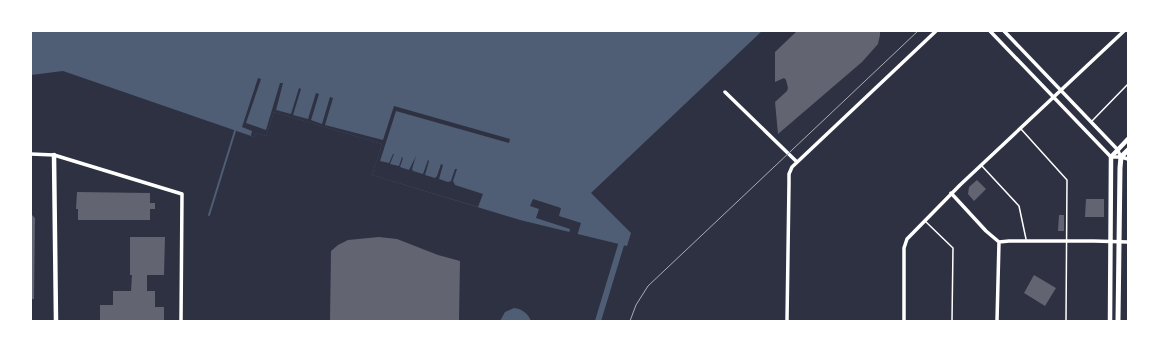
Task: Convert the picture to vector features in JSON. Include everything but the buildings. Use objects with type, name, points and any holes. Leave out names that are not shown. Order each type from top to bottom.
[{"type":"main road","points":[[1118,321],[1118,242],[1121,157],[1128,150]]},
{"type":"street","points":[[786,321],[789,174],[792,167],[936,31]]},
{"type":"street","points":[[990,31],[1053,98],[1111,156],[1128,159]]},
{"type":"street","points":[[1004,31],[1117,149],[1121,157]]},
{"type":"street","points":[[904,321],[904,248],[907,240],[951,193],[1124,31]]},
{"type":"street","points":[[725,92],[797,162]]},
{"type":"street","points":[[1110,321],[1109,241],[1111,156],[1128,139]]},
{"type":"street","points":[[31,154],[54,155],[182,194],[181,321]]},
{"type":"street","points":[[54,155],[56,321]]},
{"type":"street","points":[[951,193],[986,231],[999,242],[1128,242]]},
{"type":"street","points":[[997,321],[999,242]]},
{"type":"lane","points":[[1091,123],[1128,84]]},
{"type":"lane","points":[[1019,128],[1067,180],[1066,321]]},
{"type":"lane","points":[[981,165],[1019,206],[1027,241]]},
{"type":"lane","points":[[925,220],[953,248],[952,321]]},
{"type":"water","points":[[31,31],[762,31],[591,193],[631,233],[627,246],[520,220],[372,175],[382,144],[274,112],[266,136],[256,133],[254,137],[63,71],[31,75]]},
{"type":"water","points":[[514,308],[520,309],[524,312],[531,321],[500,321],[505,312]]},
{"type":"pier","points":[[258,78],[261,79],[246,123],[266,130],[280,83],[283,83],[276,110],[291,114],[299,88],[301,89],[293,115],[308,119],[316,93],[319,94],[311,120],[322,124],[330,97],[333,98],[325,125],[383,140],[394,106],[510,139],[509,143],[396,111],[380,161],[389,163],[394,154],[390,164],[399,166],[402,157],[400,167],[409,170],[416,156],[412,169],[413,171],[423,174],[428,160],[425,175],[435,178],[441,164],[443,165],[439,179],[448,182],[451,181],[455,169],[457,169],[453,181],[455,185],[483,194],[478,207],[372,175],[382,144],[274,112],[266,136],[256,133],[254,137],[251,136],[252,131],[242,127]]},
{"type":"pier","points":[[533,199],[561,208],[559,216],[581,223],[577,236],[569,234],[570,229],[536,218],[539,209],[530,206]]},
{"type":"waterway","points":[[209,215],[235,131]]},
{"type":"waterway","points":[[598,321],[621,245]]},
{"type":"tram line","points":[[630,321],[636,305],[648,286],[918,31]]}]
